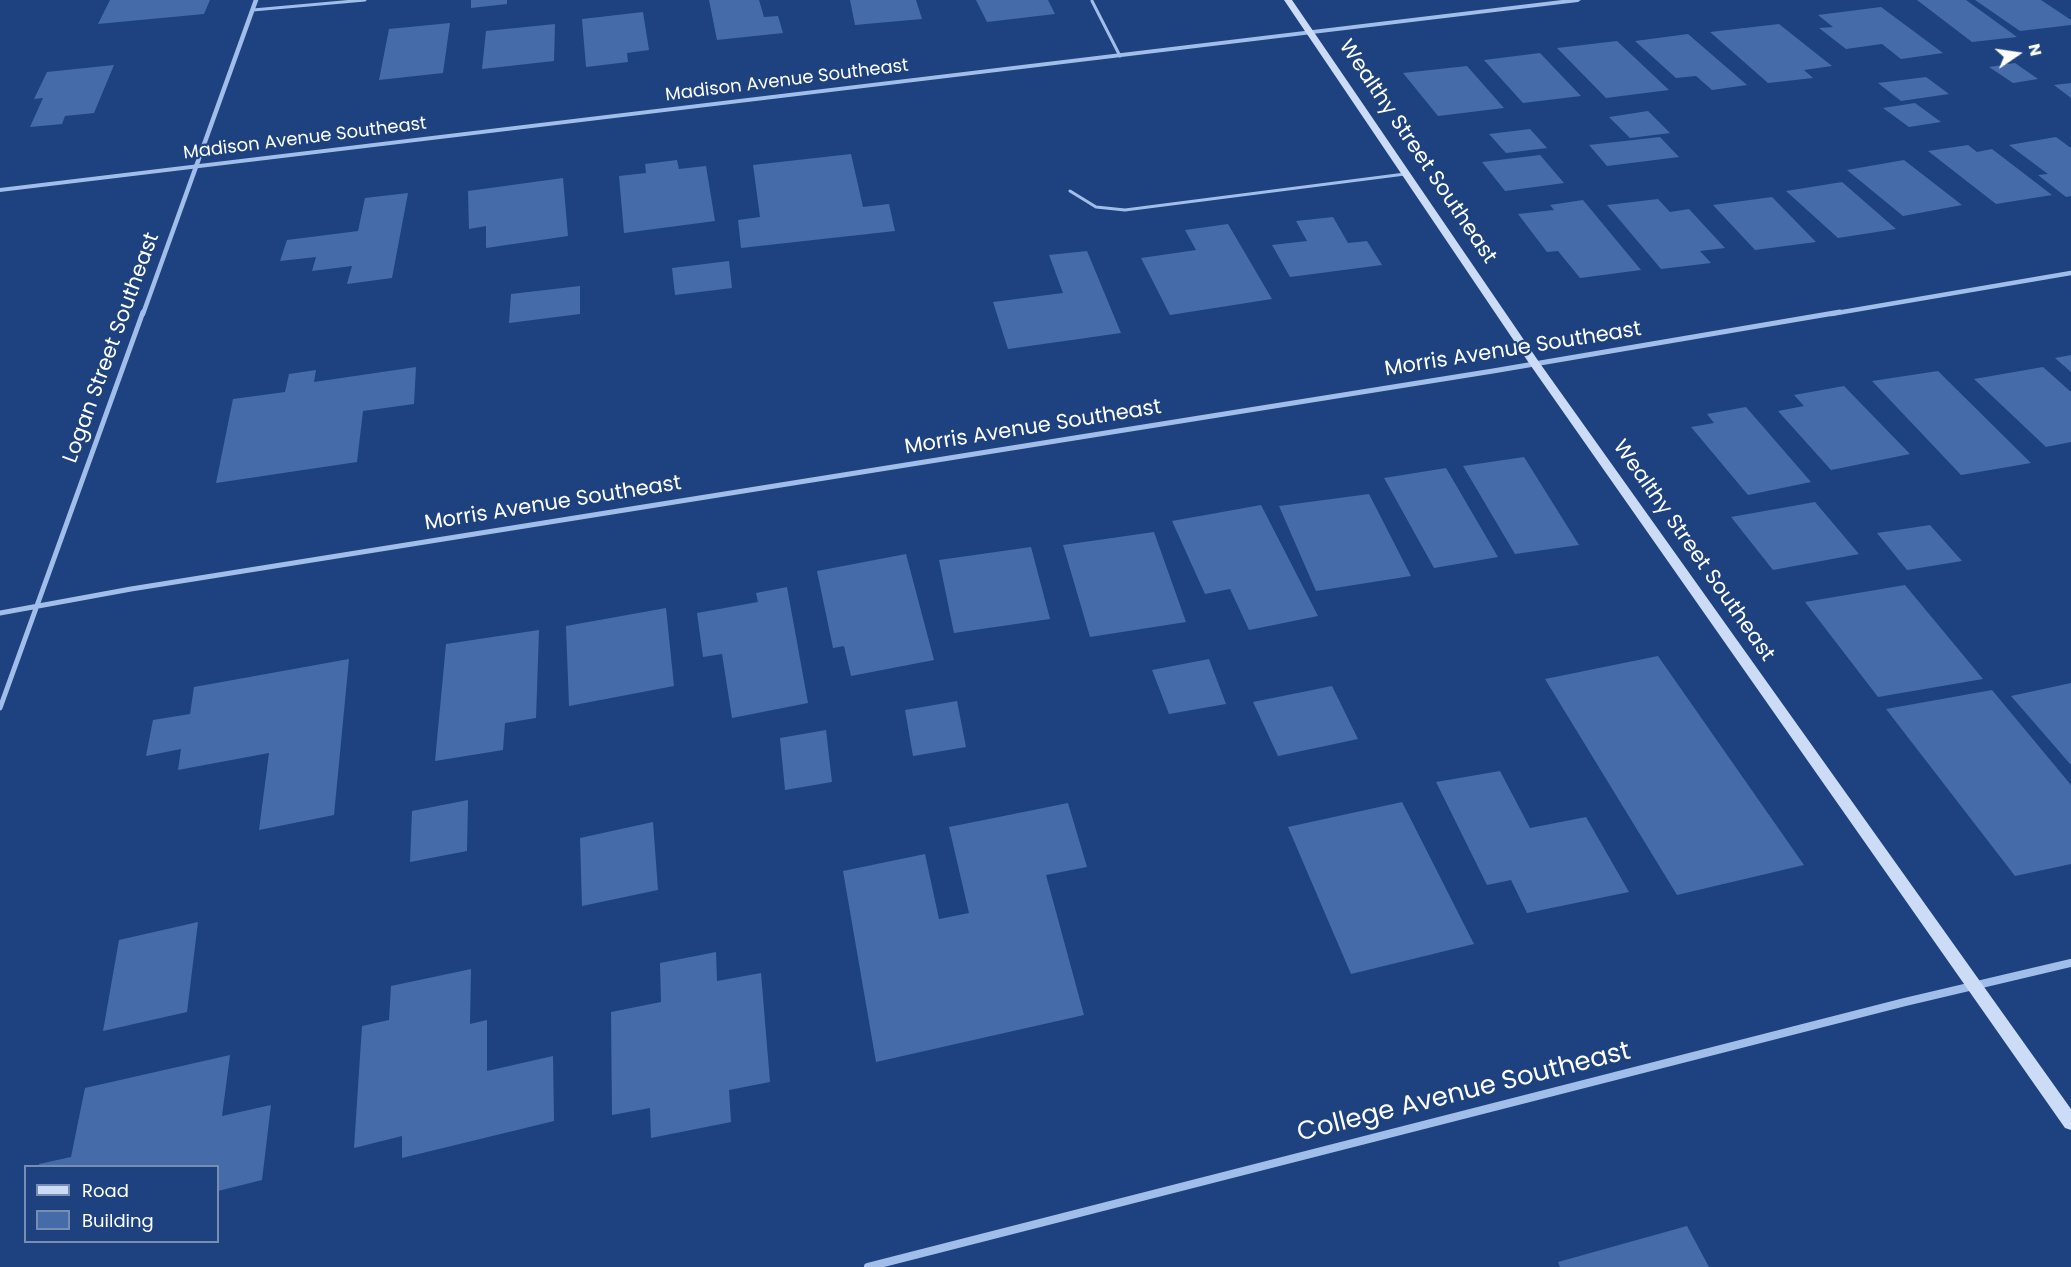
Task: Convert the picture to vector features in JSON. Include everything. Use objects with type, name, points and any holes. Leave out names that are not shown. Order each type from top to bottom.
[{"type":"main road","name":"Wealthy Street Southeast","points":[[1288,0],[1536,364],[2071,1122]]},
{"type":"street","name":"Logan Street Southeast","points":[[0,708],[34,608],[256,0]]},
{"type":"street","name":"Madison Avenue Southeast","points":[[0,190],[1578,0]]},
{"type":"street","name":"Morris Avenue Southeast","points":[[0,614],[142,587],[1536,364],[2071,273]]},
{"type":"street","name":"College Avenue Southeast","points":[[868,1267],[1974,985],[2071,963]]},
{"type":"lane","points":[[253,10],[365,0]]},
{"type":"lane","points":[[1092,1],[1120,56]]},
{"type":"lane","points":[[1070,191],[1096,207],[1125,210],[1406,174]]},
{"type":"building","points":[[110,0],[210,0],[204,14],[98,24]]},
{"type":"building","points":[[471,0],[507,0],[507,4],[471,8]]},
{"type":"building","points":[[709,0],[759,0],[764,17],[778,16],[783,33],[717,40]]},
{"type":"building","points":[[850,0],[916,0],[922,19],[855,25]]},
{"type":"building","points":[[976,0],[1048,0],[1055,14],[987,22]]},
{"type":"building","points":[[1917,0],[1966,0],[2017,37],[1972,42]]},
{"type":"building","points":[[1975,0],[2041,0],[2071,20],[2071,25],[2020,31]]},
{"type":"building","points":[[1881,7],[1943,53],[1901,59],[1882,44],[1846,49],[1819,28],[1833,27],[1818,15]]},
{"type":"building","points":[[643,12],[649,50],[627,53],[628,62],[586,67],[582,19]]},
{"type":"building","points":[[450,23],[443,73],[379,80],[389,29]]},
{"type":"building","points":[[555,24],[554,61],[482,69],[486,31]]},
{"type":"building","points":[[1779,24],[1832,66],[1804,70],[1813,78],[1768,83],[1710,32]]},
{"type":"building","points":[[1688,34],[1747,85],[1712,90],[1696,76],[1676,78],[1635,41]]},
{"type":"building","points":[[1617,41],[1669,90],[1606,98],[1557,48]]},
{"type":"building","points":[[1540,53],[1581,96],[1523,103],[1484,60]]},
{"type":"building","points":[[2015,63],[2038,79],[2013,83],[1989,67]]},
{"type":"building","points":[[114,65],[94,113],[65,116],[62,124],[30,127],[43,98],[34,99],[47,72]]},
{"type":"building","points":[[1467,66],[1504,108],[1438,116],[1403,73]]},
{"type":"building","points":[[1926,77],[1949,94],[1901,101],[1878,83]]},
{"type":"building","points":[[2071,83],[2071,98],[2054,85]]},
{"type":"building","points":[[1915,103],[1941,122],[1909,127],[1883,108]]},
{"type":"building","points":[[1648,111],[1670,133],[1630,138],[1609,117]]},
{"type":"building","points":[[1530,129],[1547,148],[1506,153],[1489,134]]},
{"type":"building","points":[[1660,137],[1679,157],[1607,166],[1589,145]]},
{"type":"building","points":[[2056,137],[2071,148],[2071,196],[2066,197],[2038,175],[2048,174],[2009,145]]},
{"type":"building","points":[[1968,145],[1977,152],[1992,149],[2052,195],[1996,204],[1928,151]]},
{"type":"building","points":[[851,154],[863,207],[889,204],[895,231],[741,248],[738,220],[760,217],[753,165]]},
{"type":"building","points":[[1540,155],[1564,183],[1505,191],[1482,162]]},
{"type":"building","points":[[677,160],[679,169],[706,166],[715,221],[624,233],[619,176],[646,173],[645,164]]},
{"type":"building","points":[[1904,160],[1962,205],[1903,216],[1847,170]]},
{"type":"building","points":[[563,178],[568,236],[486,248],[486,226],[469,229],[468,191]]},
{"type":"building","points":[[1842,182],[1896,229],[1838,238],[1786,191]]},
{"type":"building","points":[[408,193],[392,278],[347,284],[352,266],[312,271],[316,257],[280,261],[287,240],[358,231],[365,198]]},
{"type":"building","points":[[1772,197],[1816,242],[1755,250],[1713,205]]},
{"type":"building","points":[[1658,199],[1670,212],[1689,209],[1725,248],[1700,251],[1711,263],[1661,269],[1607,205]]},
{"type":"building","points":[[1583,200],[1641,270],[1580,278],[1558,251],[1547,252],[1518,214],[1554,210],[1550,205]]},
{"type":"building","points":[[1333,217],[1348,243],[1367,241],[1382,265],[1290,277],[1272,245],[1307,241],[1296,221]]},
{"type":"building","points":[[1228,224],[1272,299],[1170,315],[1141,258],[1196,250],[1185,230]]},
{"type":"building","points":[[1087,251],[1121,333],[1008,349],[993,302],[1063,293],[1049,255]]},
{"type":"building","points":[[729,261],[732,288],[675,295],[672,268]]},
{"type":"building","points":[[580,286],[580,314],[509,323],[511,294]]},
{"type":"building","points":[[2071,355],[2071,372],[2055,358]]},
{"type":"building","points":[[416,367],[414,404],[363,411],[357,462],[216,483],[233,399],[285,392],[289,374],[316,370],[314,382]]},
{"type":"building","points":[[2043,367],[2071,392],[2071,442],[2046,447],[1974,379]]},
{"type":"building","points":[[1938,371],[2031,463],[1961,475],[1872,381]]},
{"type":"building","points":[[1844,386],[1910,454],[1831,470],[1778,411],[1804,406],[1794,395]]},
{"type":"building","points":[[1746,407],[1811,482],[1748,495],[1691,427],[1714,423],[1707,414]]},
{"type":"building","points":[[1524,457],[1579,545],[1515,554],[1463,466]]},
{"type":"building","points":[[1446,468],[1498,557],[1434,568],[1384,478]]},
{"type":"building","points":[[1369,494],[1411,576],[1316,591],[1279,506]]},
{"type":"building","points":[[1815,502],[1859,554],[1773,570],[1731,517]]},
{"type":"building","points":[[1261,505],[1318,616],[1249,630],[1230,589],[1205,594],[1172,521]]},
{"type":"building","points":[[1930,525],[1962,561],[1907,570],[1877,533]]},
{"type":"building","points":[[1154,532],[1186,622],[1090,637],[1063,545]]},
{"type":"building","points":[[1031,547],[1050,619],[954,633],[939,560]]},
{"type":"building","points":[[906,554],[934,660],[851,676],[844,646],[833,648],[817,571]]},
{"type":"building","points":[[1905,585],[1983,679],[1878,697],[1805,602]]},
{"type":"building","points":[[787,587],[808,703],[732,718],[722,654],[703,657],[697,613],[758,602],[756,593]]},
{"type":"building","points":[[666,608],[674,686],[569,706],[566,626]]},
{"type":"building","points":[[539,630],[536,718],[505,723],[503,750],[435,761],[446,644]]},
{"type":"building","points":[[1658,656],[1804,865],[1677,895],[1545,679]]},
{"type":"building","points":[[349,659],[334,815],[259,830],[269,753],[178,770],[181,749],[146,756],[153,720],[190,714],[194,687]]},
{"type":"building","points":[[1209,659],[1226,704],[1169,714],[1152,670]]},
{"type":"building","points":[[2071,683],[2071,765],[2011,696]]},
{"type":"building","points":[[1332,686],[1358,739],[1278,756],[1253,702]]},
{"type":"building","points":[[1992,690],[2071,785],[2071,864],[2015,876],[1886,709]]},
{"type":"building","points":[[957,701],[966,747],[913,756],[905,710]]},
{"type":"building","points":[[826,730],[832,782],[785,790],[780,738]]},
{"type":"building","points":[[1500,771],[1530,828],[1586,817],[1629,892],[1527,913],[1511,880],[1487,885],[1436,782]]},
{"type":"building","points":[[468,800],[467,851],[410,862],[412,811]]},
{"type":"building","points":[[1402,802],[1474,944],[1351,974],[1288,827]]},
{"type":"building","points":[[1068,803],[1087,867],[1046,875],[1084,1015],[876,1062],[843,871],[925,854],[939,919],[969,913],[949,827]]},
{"type":"building","points":[[653,822],[658,890],[582,906],[580,838]]},
{"type":"building","points":[[198,922],[187,1012],[103,1031],[119,940]]},
{"type":"building","points":[[716,952],[717,981],[761,973],[770,1082],[729,1090],[731,1122],[651,1138],[650,1108],[612,1115],[611,1012],[661,1002],[660,963]]},
{"type":"building","points":[[471,969],[470,1024],[487,1020],[487,1071],[553,1056],[554,1121],[402,1158],[402,1136],[354,1148],[362,1026],[389,1020],[391,986]]},
{"type":"building","points":[[230,1055],[222,1116],[271,1105],[262,1180],[219,1191],[219,1165],[39,1165],[71,1157],[85,1088]]},
{"type":"building","points":[[1687,1226],[1709,1267],[1560,1267],[1558,1262]]}]
